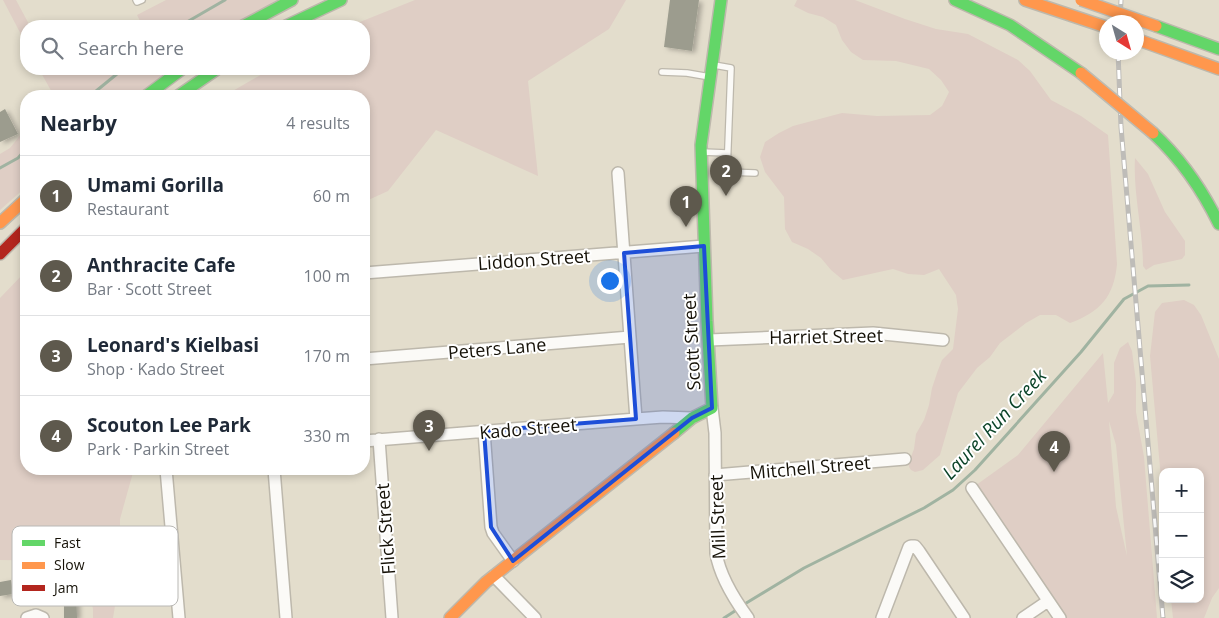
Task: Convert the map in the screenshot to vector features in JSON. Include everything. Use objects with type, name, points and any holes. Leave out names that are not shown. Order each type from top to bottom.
[{"type":"main road","points":[[254,20],[292,0]]},
{"type":"main road","points":[[299,20],[341,0]]},
{"type":"main road","name":"Scott Street","points":[[450,618],[474,593],[512,561],[692,418],[712,408],[701,152],[721,0]]},
{"type":"main road","points":[[955,0],[1010,25],[1043,46],[1081,74],[1163,141],[1186,168],[1219,224]]},
{"type":"main road","points":[[1025,0],[1099,24]]},
{"type":"main road","points":[[1080,0],[1219,49]]},
{"type":"main road","points":[[1144,42],[1219,69]]},
{"type":"main road","points":[[154,90],[174,75]]},
{"type":"main road","points":[[187,90],[208,75]]},
{"type":"main road","points":[[0,223],[20,205]]},
{"type":"main road","points":[[0,252],[20,234]]},
{"type":"street","points":[[618,173],[636,419]]},
{"type":"street","name":"Liddon Street","points":[[370,273],[704,246]]},
{"type":"street","name":"Harriet Street","points":[[708,340],[873,333],[943,340]]},
{"type":"street","name":"Peters Lane","points":[[370,359],[630,337]]},
{"type":"street","name":"Mill Street","points":[[712,408],[715,433],[716,553],[718,566],[747,616]]},
{"type":"street","name":"Kado Street","points":[[370,440],[663,417],[692,418]]},
{"type":"street","points":[[484,432],[491,527],[512,561]]},
{"type":"street","name":"Flick Street","points":[[378,439],[392,618]]},
{"type":"street","name":"Mitchell Street","points":[[715,475],[904,459]]},
{"type":"street","points":[[167,475],[171,526]]},
{"type":"street","points":[[274,475],[286,618]]},
{"type":"street","points":[[972,488],[1060,618]]},
{"type":"street","points":[[882,618],[911,546],[915,546],[919,551],[964,618]]},
{"type":"street","points":[[494,576],[535,618]]},
{"type":"street","points":[[1023,618],[1048,601]]},
{"type":"street","points":[[28,618],[36,615],[43,618]]},
{"type":"lane","points":[[136,0],[137,2],[142,0]]},
{"type":"lane","points":[[712,65],[731,68],[726,172],[755,173]]},
{"type":"lane","points":[[662,72],[687,73],[710,77]]},
{"type":"lane","points":[[701,152],[727,153]]},
{"type":"highlighted area","points":[[704,246],[712,408],[692,418],[513,561],[491,527],[484,431],[636,419],[624,253]]},
{"type":"shaded area","points":[[3,0],[16,0],[27,20],[20,20],[20,33]]},
{"type":"shaded area","points":[[166,0],[277,0],[244,20],[140,20],[137,15]]},
{"type":"shaded area","points":[[415,0],[626,0],[609,29],[528,81],[538,176],[436,130],[388,191],[370,199],[370,90],[234,90],[261,75],[370,75],[370,20],[365,20]]},
{"type":"shaded area","points":[[797,0],[855,0],[936,29],[968,34],[1018,60],[1030,71],[1051,100],[1081,116],[1108,135],[1117,264],[1113,286],[1109,294],[1104,302],[1081,319],[1070,323],[1056,315],[1040,315],[1000,343],[990,357],[977,368],[958,393],[940,455],[923,470],[915,472],[911,470],[909,462],[914,449],[916,434],[924,420],[932,388],[942,360],[953,349],[958,309],[956,295],[939,269],[924,275],[908,274],[893,269],[843,280],[821,258],[808,249],[792,242],[785,229],[784,197],[765,172],[760,157],[765,142],[793,126],[842,113],[877,116],[930,115],[942,106],[949,92],[941,80],[929,69],[896,61],[863,60],[851,52],[842,40],[836,25],[823,17],[808,13],[794,6]]},
{"type":"shaded area","points":[[42,75],[164,75],[143,90],[51,90]]},
{"type":"shaded area","points":[[20,136],[20,192],[0,210],[0,154],[10,148]]},
{"type":"shaded area","points":[[1135,158],[1148,174],[1165,212],[1185,241],[1185,255],[1182,259],[1154,265],[1146,270],[1143,266],[1135,185]]},
{"type":"shaded area","points":[[20,277],[20,475],[132,475],[120,519],[120,526],[12,526],[12,560],[0,560],[0,298]]},
{"type":"shaded area","points":[[1184,300],[1194,305],[1201,315],[1219,359],[1219,588],[1212,598],[1204,618],[1173,618],[1171,603],[1204,603],[1204,468],[1160,468],[1150,356],[1155,312],[1162,303]]},
{"type":"shaded area","points":[[1128,342],[1132,351],[1136,382],[1136,412],[1144,457],[1157,618],[1063,618],[972,488],[1018,455],[1103,353],[1108,403],[1114,393],[1114,363],[1120,348]],"holes":[[[1109,421],[1116,445],[1127,556],[1116,507]]]},
{"type":"shaded area","points":[[92,606],[115,606],[113,618],[93,618]]},
{"type":"building","points":[[670,0],[699,0],[692,51],[664,47]]},
{"type":"building","points":[[5,109],[18,134],[0,142],[0,112]]},
{"type":"building","points":[[11,580],[12,594],[0,596],[0,582]]},
{"type":"building","points":[[64,606],[77,606],[77,618],[64,618]]},
{"type":"waterway","points":[[190,20],[225,0]]},
{"type":"waterway","points":[[97,90],[116,75]]},
{"type":"waterway","points":[[0,168],[20,156]]},
{"type":"waterway","name":"Laurel Run Creek","points":[[743,605],[804,568],[924,508],[953,490],[975,470],[1081,352],[1124,299],[1148,286],[1189,285]]},
{"type":"waterway","name":"Laurel Run Creek","points":[[724,618],[738,609]]},
{"type":"railway","points":[[1120,15],[1121,0]]},
{"type":"railway","points":[[1118,60],[1121,127],[1163,618]]},
{"type":"traffic: fast","points":[[254,20],[292,0]]},
{"type":"traffic: fast","points":[[299,20],[341,0]]},
{"type":"traffic: fast","points":[[674,433],[692,418],[712,408],[701,145],[721,0]]},
{"type":"traffic: fast","points":[[955,0],[1010,25],[1081,73]]},
{"type":"traffic: fast","points":[[1156,26],[1219,49]]},
{"type":"traffic: fast","points":[[154,90],[174,75]]},
{"type":"traffic: fast","points":[[187,90],[208,75]]},
{"type":"traffic: fast","points":[[1153,133],[1173,153],[1190,175],[1219,224]]},
{"type":"traffic: slow","points":[[1025,0],[1099,25]]},
{"type":"traffic: slow","points":[[1081,0],[1156,26]]},
{"type":"traffic: slow","points":[[1144,42],[1219,69]]},
{"type":"traffic: slow","points":[[1081,73],[1153,133]]},
{"type":"traffic: slow","points":[[0,223],[20,205]]},
{"type":"traffic: slow","points":[[450,618],[486,582],[674,433]]},
{"type":"traffic: jam","points":[[0,254],[20,234]]},
{"type":"place","name":"Anthracite Cafe","points":[[726,196]]},
{"type":"place","name":"Umami Gorilla","points":[[686,227]]},
{"type":"place","name":"Leonard's Kielbasi","points":[[429,451]]},
{"type":"place","name":"Scouton Lee Park","points":[[1054,472]]}]
